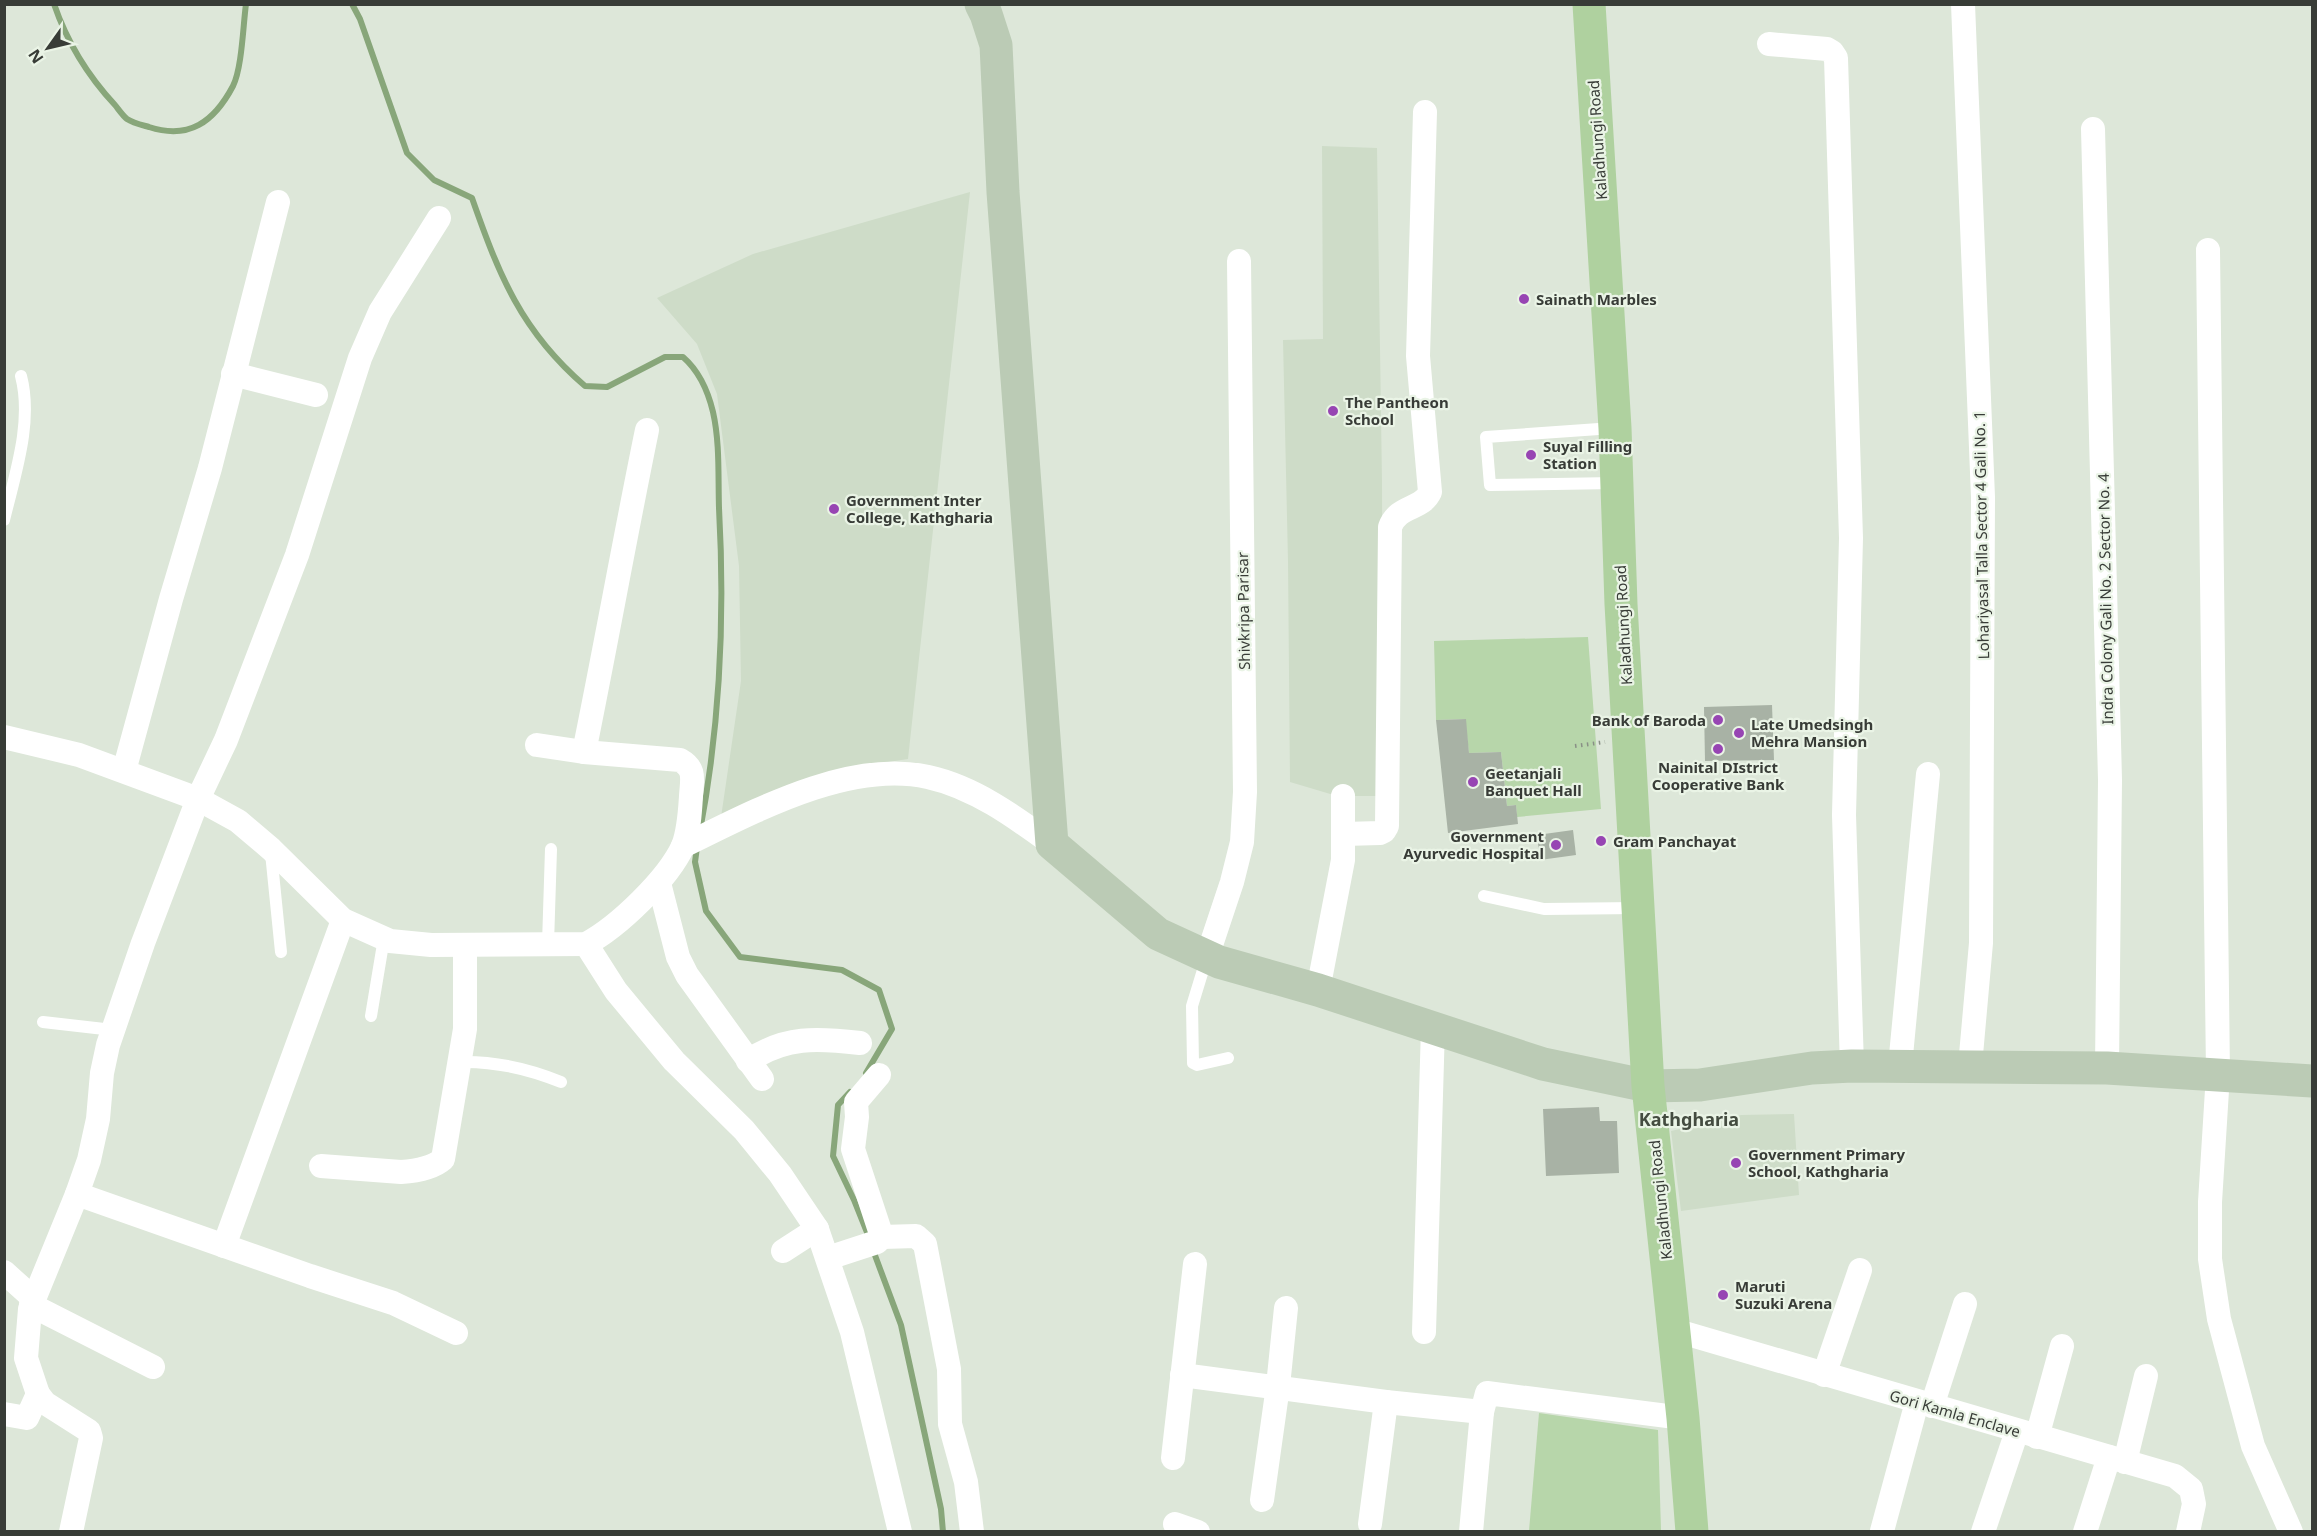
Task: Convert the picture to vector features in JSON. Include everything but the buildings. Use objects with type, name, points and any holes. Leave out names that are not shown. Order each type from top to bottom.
[{"type":"main road","name":"Kaladhungi Road","points":[[1588,4],[1615,428],[1621,604],[1648,1086],[1683,1418],[1692,1532]]},
{"type":"street","points":[[981,4],[996,45],[1003,192],[1052,844]]},
{"type":"street","name":"Lohariyasal Talla Sector 4 Gali No. 1","points":[[1962,4],[1983,497],[1981,943],[1970,1066]]},
{"type":"street","points":[[1769,44],[1827,49],[1836,58],[1851,538],[1844,815],[1852,1066]]},
{"type":"street","points":[[1344,834],[1380,833],[1387,826],[1390,527],[1393,519],[1422,501],[1430,492],[1418,356],[1425,112]]},
{"type":"street","name":"Indra Colony Gali No. 2 Sector No. 4","points":[[2093,129],[2110,780],[2107,1068]]},
{"type":"street","points":[[124,771],[210,468],[278,202]]},
{"type":"street","points":[[71,1532],[91,1438],[89,1431],[45,1403],[38,1394],[26,1358],[25,1345],[33,1302],[89,1160],[96,1129],[102,1073],[113,1030],[143,943],[198,799],[226,740],[297,555],[360,358],[380,312],[439,218]]},
{"type":"street","points":[[2208,250],[2218,1074],[2210,1202],[2210,1259],[2219,1319],[2253,1446],[2291,1532]]},
{"type":"street","name":"Shivkripa Parisar","points":[[1207,957],[1232,882],[1242,842],[1245,792],[1239,261]]},
{"type":"street","points":[[233,374],[316,395]]},
{"type":"street","points":[[584,752],[621,553],[647,430]]},
{"type":"street","points":[[4,737],[79,755],[198,799],[238,821],[271,849],[343,920],[390,941],[431,945],[586,944],[598,938],[659,883],[683,846],[689,817],[693,773],[688,765],[680,760],[584,752],[537,745]]},
{"type":"street","points":[[683,846],[752,812],[829,784],[880,774],[928,777],[976,795],[1013,815],[1052,844],[1158,934],[1207,957],[1318,990],[1543,1064],[1648,1086],[1700,1085],[1812,1068],[1852,1066],[2107,1068],[2313,1081]]},
{"type":"street","points":[[1900,1066],[1928,774]]},
{"type":"street","points":[[1318,990],[1343,860],[1343,796]]},
{"type":"street","points":[[659,883],[678,957],[693,984],[755,1070],[782,1043],[803,1039],[831,1039],[860,1043]]},
{"type":"street","points":[[224,1246],[343,920]]},
{"type":"street","points":[[586,944],[616,991],[674,1061],[744,1130],[780,1174],[817,1229],[852,1332],[900,1532]]},
{"type":"street","points":[[321,1166],[402,1172],[414,1171],[443,1159],[465,1029],[465,945]]},
{"type":"street","points":[[1424,1332],[1433,1028]]},
{"type":"street","points":[[872,1242],[853,1149],[857,1117],[856,1102],[879,1075]]},
{"type":"street","points":[[77,1194],[393,1302],[456,1333]]},
{"type":"street","points":[[783,1251],[817,1229]]},
{"type":"street","points":[[828,1258],[872,1242],[916,1236],[925,1244],[949,1369],[948,1414],[966,1482],[972,1532]]},
{"type":"street","points":[[1173,1458],[1195,1264]]},
{"type":"street","points":[[1824,1375],[1860,1270]]},
{"type":"street","points":[[4,1272],[33,1302],[153,1367]]},
{"type":"street","points":[[1882,1531],[1924,1404],[1965,1304]]},
{"type":"street","points":[[1262,1500],[1286,1308]]},
{"type":"street","name":"Gori Kamla Enclave","points":[[1674,1330],[2175,1476],[2191,1489],[2194,1504],[2188,1532]]},
{"type":"street","points":[[1983,1532],[2027,1434],[2062,1346]]},
{"type":"street","points":[[1182,1375],[1386,1402],[1482,1412]]},
{"type":"street","points":[[2085,1532],[2117,1460],[2146,1376]]},
{"type":"street","points":[[1471,1532],[1482,1412],[1485,1395],[1490,1392],[1683,1418]]},
{"type":"street","points":[[4,1414],[27,1418],[38,1394]]},
{"type":"street","points":[[1370,1524],[1386,1402]]},
{"type":"lane","points":[[4,520],[20,448],[25,406],[26,396],[21,376]]},
{"type":"lane","points":[[1615,428],[1486,437],[1490,485],[1616,483]]},
{"type":"lane","points":[[271,849],[281,952]]},
{"type":"lane","points":[[548,944],[551,849]]},
{"type":"lane","points":[[1484,896],[1544,909],[1639,908]]},
{"type":"lane","points":[[371,1016],[384,938]]},
{"type":"lane","points":[[1207,957],[1192,1006],[1193,1064],[1228,1058]]},
{"type":"lane","points":[[43,1022],[113,1030]]},
{"type":"lane","points":[[459,1062],[516,1068],[535,1072],[561,1082]]},
{"type":"shaded area","name":"The Pantheon School","points":[[1322,146],[1377,148],[1382,482],[1383,796],[1337,796],[1290,782],[1283,340],[1323,339]]},
{"type":"shaded area","name":"Government Inter College, Kathgharia","points":[[970,192],[908,759],[842,769],[720,824],[741,681],[739,566],[717,394],[697,344],[657,298],[753,254]]},
{"type":"shaded area","name":"Government Primary School, Kathgharia","points":[[1794,1114],[1799,1195],[1681,1211],[1671,1131],[1741,1115]]},
{"type":"green space","points":[[1588,637],[1601,809],[1517,817],[1516,805],[1507,806],[1501,752],[1469,753],[1465,719],[1436,720],[1434,641]]},
{"type":"green space","points":[[1539,1413],[1658,1430],[1661,1531],[1529,1531]]},
{"type":"waterway","points":[[54,4],[79,58],[124,116],[141,125],[176,131],[199,125],[209,118],[226,99],[236,78],[246,4]]},
{"type":"waterway","points":[[352,4],[360,19],[407,153],[434,180],[472,198],[492,252],[515,300],[528,323],[563,365],[585,386],[607,387],[665,357],[683,357],[694,369],[706,389],[713,412],[718,448],[721,630],[712,751],[700,831]]},
{"type":"waterway","points":[[697,847],[695,862],[706,911],[740,957],[842,970],[879,990],[892,1029],[866,1073]]},
{"type":"waterway","points":[[850,1092],[838,1105],[833,1156],[870,1240]]},
{"type":"waterway","points":[[873,1250],[901,1325],[941,1509],[943,1532]]},
{"type":"place","name":"Sainath Marbles","points":[[1524,299]]},
{"type":"place","name":"The Pantheon School","points":[[1333,411]]},
{"type":"place","name":"Suyal Filling Station","points":[[1531,455]]},
{"type":"place","name":"Government Inter College, Kathgharia","points":[[834,509]]},
{"type":"place","name":"Bank of Baroda","points":[[1718,720]]},
{"type":"place","name":"Late Umedsingh Mehra Mansion","points":[[1739,733]]},
{"type":"place","name":"Nainital DIstrict Cooperative Bank","points":[[1718,749]]},
{"type":"place","name":"Geetanjali Banquet Hall","points":[[1473,782]]},
{"type":"place","name":"Gram Panchayat","points":[[1601,841]]},
{"type":"place","name":"Government Ayurvedic Hospital","points":[[1556,845]]},
{"type":"place","name":"Government Primary School, Kathgharia","points":[[1736,1163]]},
{"type":"place","name":"Maruti Suzuki Arena","points":[[1723,1295]]},
{"type":"district","name":"Kathgharia","points":[[1689,1119]]}]
